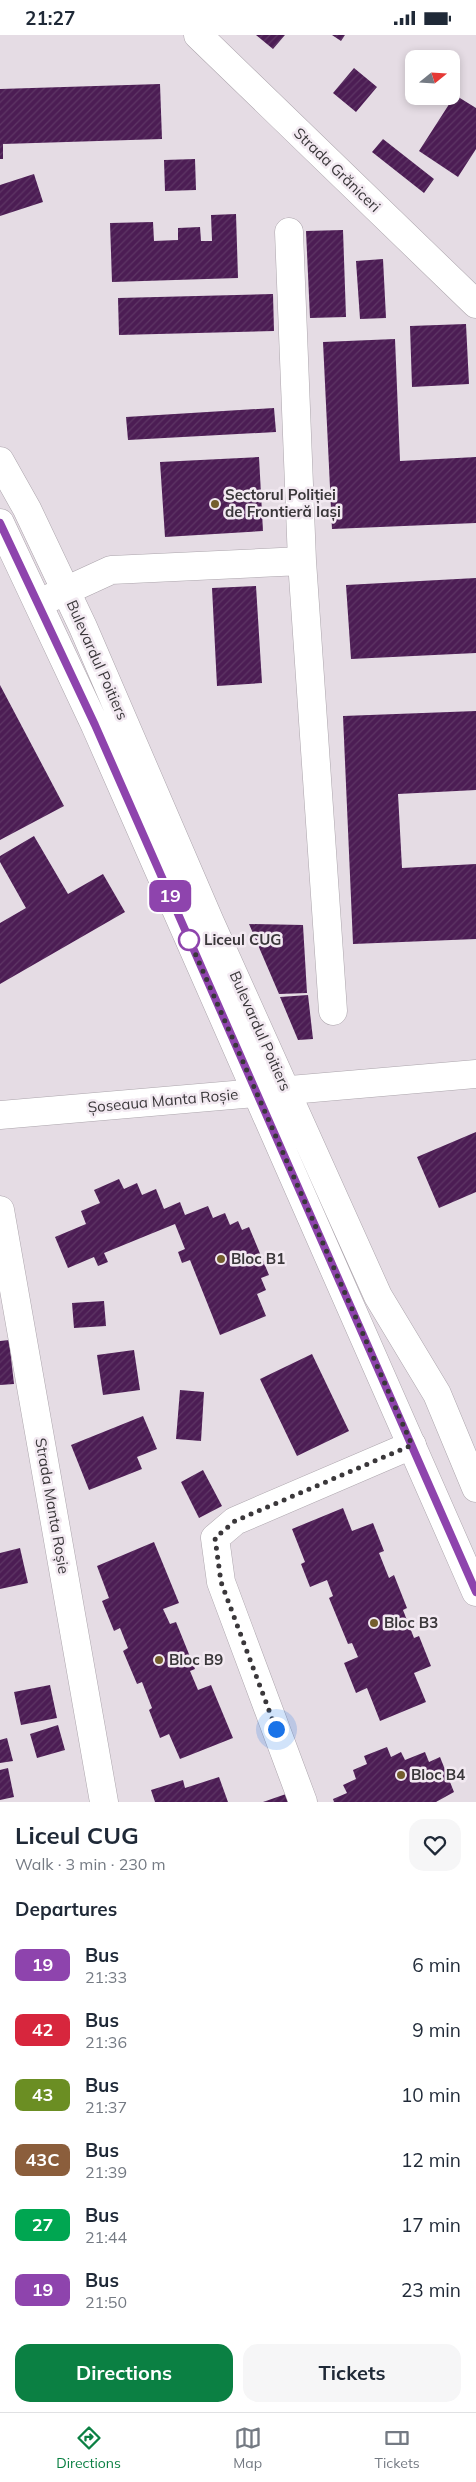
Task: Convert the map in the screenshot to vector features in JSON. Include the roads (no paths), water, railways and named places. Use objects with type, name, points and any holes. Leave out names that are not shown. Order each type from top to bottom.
[{"type":"main road","name":"Strada Grăniceri","points":[[198,35],[476,305]]},
{"type":"main road","points":[[289,232],[302,561],[333,1011]]},
{"type":"main road","name":"Bulevardul Poitiers","points":[[0,461],[27,509],[132,736],[210,922],[378,1296],[436,1394],[476,1488]]},
{"type":"main road","name":"Bulevardul Poitiers","points":[[0,523],[39,603],[476,1591]]},
{"type":"main road","points":[[39,603],[111,570],[302,561]]},
{"type":"main road","name":"Șoseaua Manta Roșie","points":[[0,1115],[476,1074]]},
{"type":"main road","name":"Strada Manta Roșie","points":[[0,1210],[104,1802]]},
{"type":"main road","points":[[303,1802],[221,1582],[215,1538],[235,1521],[412,1445]]},
{"type":"place","name":"Sectorul Poliției de Frontieră Iași","points":[[215,504]]},
{"type":"place","name":"Liceul CUG","points":[[189,940]]},
{"type":"place","name":"Bloc B1","points":[[221,1259]]},
{"type":"place","name":"Bloc B3","points":[[374,1623]]},
{"type":"place","name":"Bloc B9","points":[[159,1660]]},
{"type":"place","name":"Bloc B4","points":[[401,1775]]}]
